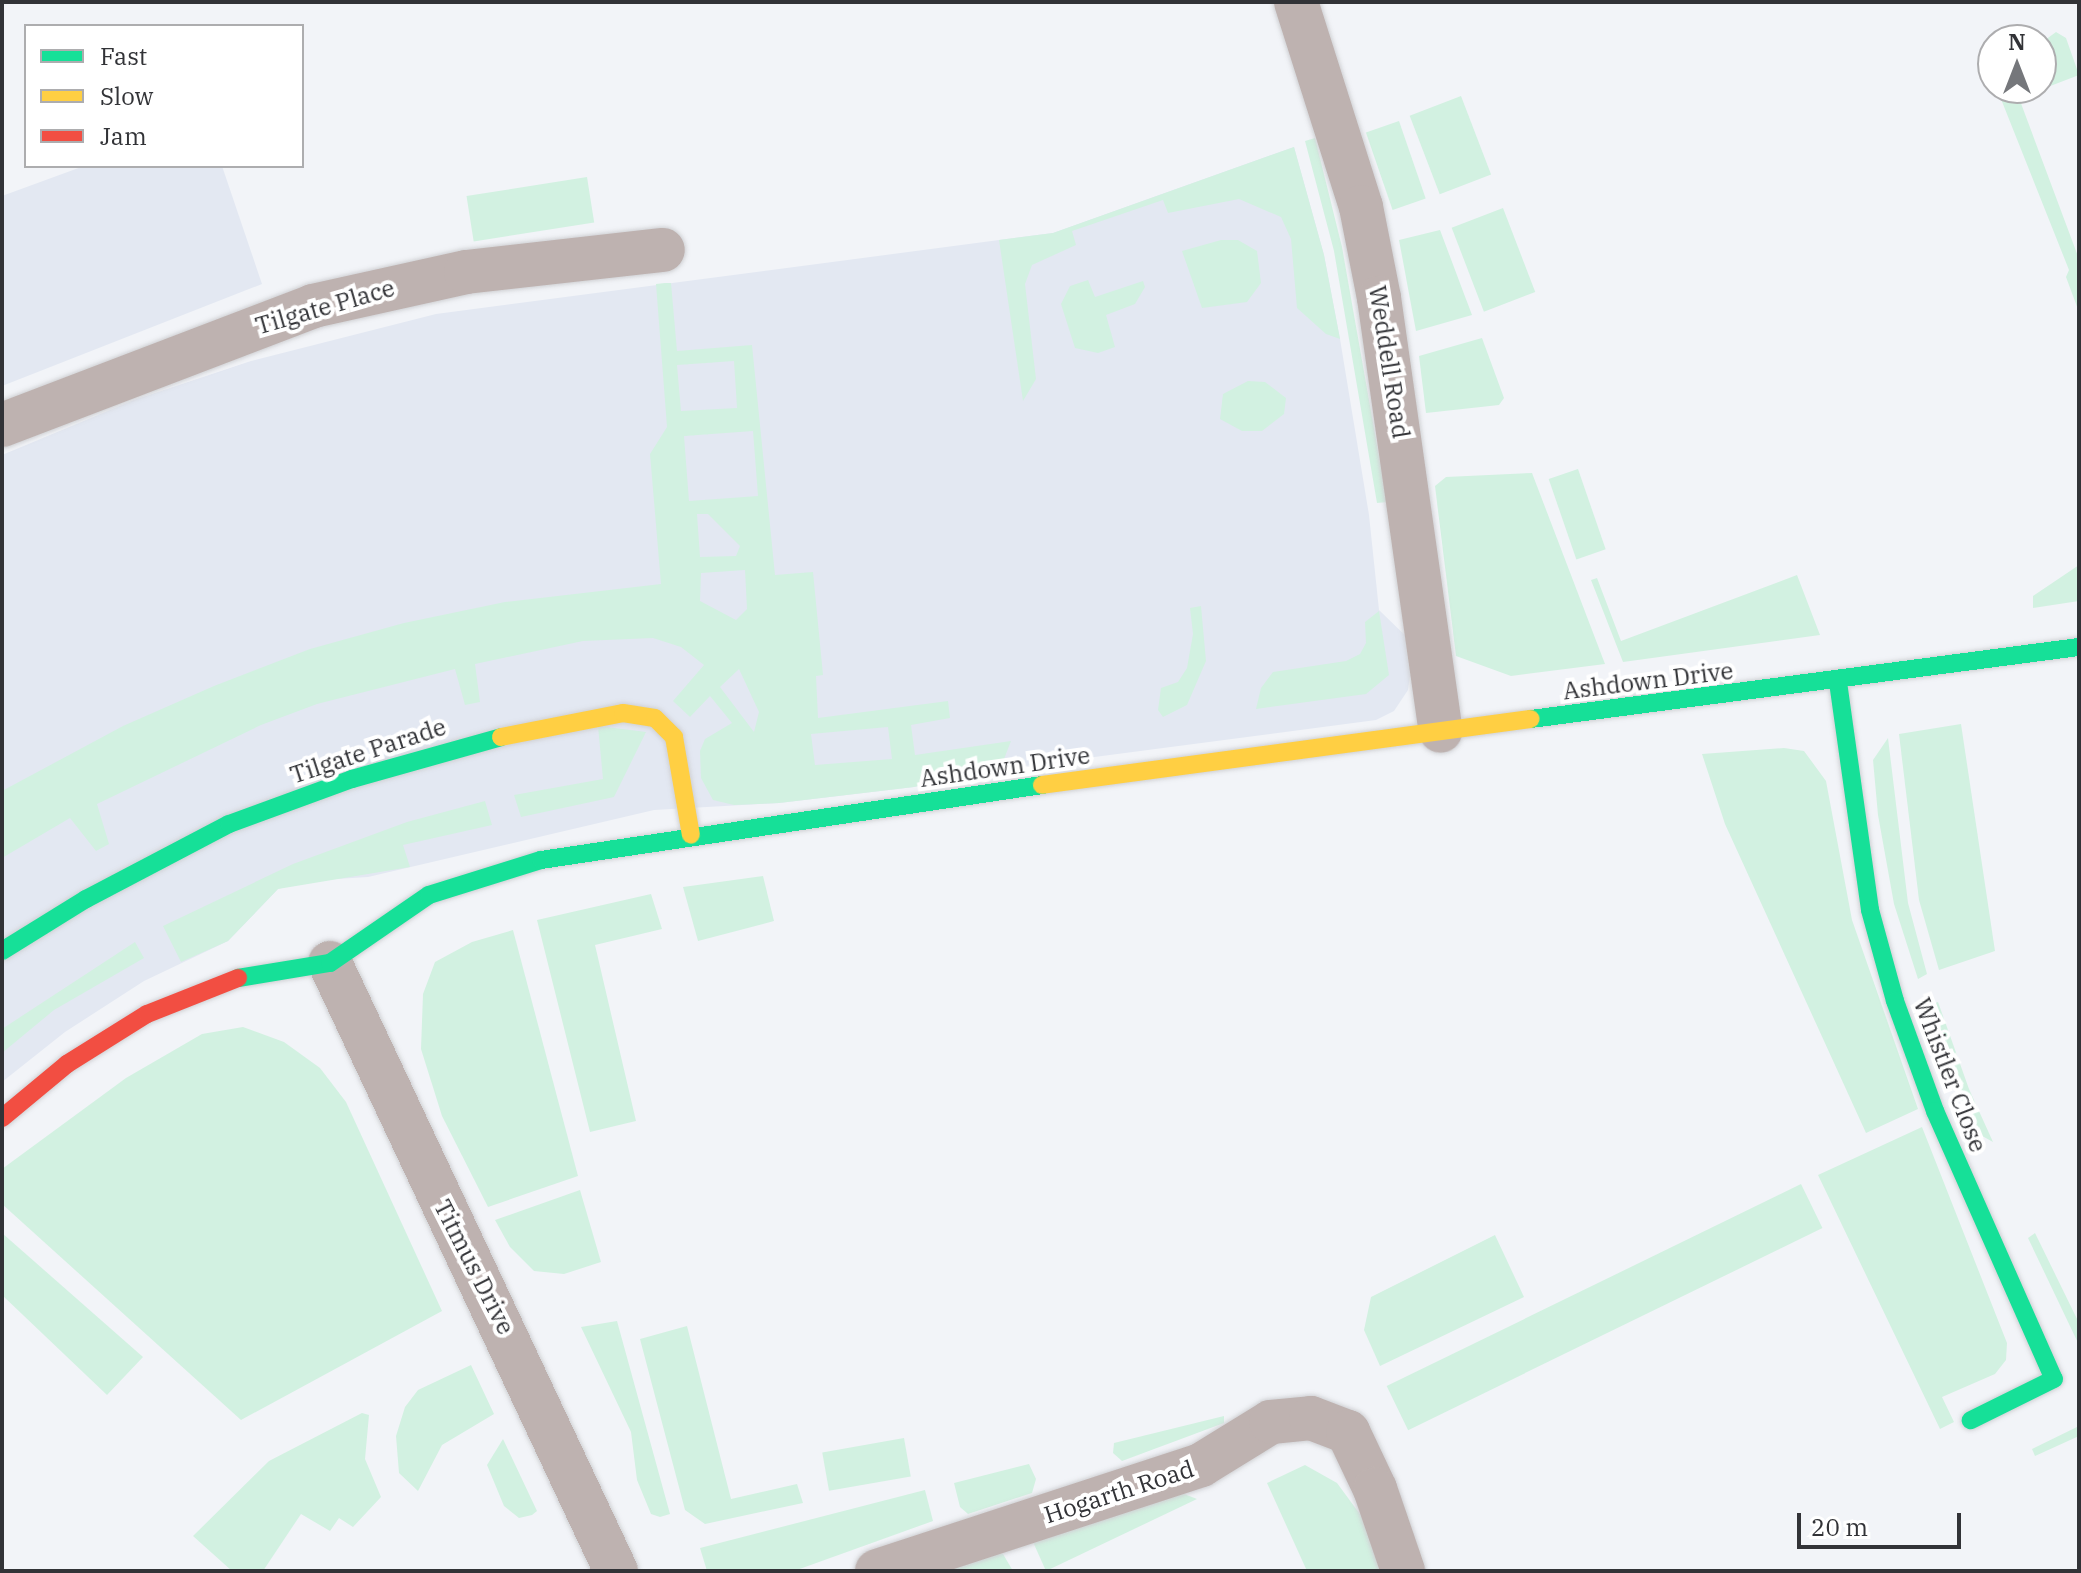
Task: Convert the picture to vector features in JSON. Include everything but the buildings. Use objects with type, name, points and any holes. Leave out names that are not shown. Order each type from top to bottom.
[{"type":"street","name":"Weddell Road","points":[[1296,2],[1345,154],[1373,268],[1392,370],[1441,731]]},
{"type":"street","name":"Tilgate Place","points":[[2,425],[313,306],[466,272],[663,250]]},
{"type":"street","name":"Ashdown Drive","points":[[2,1118],[67,1064],[147,1014],[235,979],[330,963],[429,895],[541,860],[691,835],[1441,731],[1838,682],[2079,647]]},
{"type":"street","name":"Whistler Close","points":[[1838,682],[1870,910],[1895,1001],[1935,1111],[2054,1379],[1971,1420]]},
{"type":"street","name":"Tilgate Parade","points":[[2,951],[86,899],[229,824],[352,779],[542,725],[623,713],[655,718],[674,737],[691,835]]},
{"type":"street","name":"Titmus Drive","points":[[330,963],[616,1571]]},
{"type":"street","name":"Hogarth Road","points":[[877,1571],[1201,1465],[1271,1422],[1311,1418],[1348,1432],[1375,1489],[1403,1571]]},
{"type":"shaded area","points":[[1294,147],[1324,255],[1340,339],[1369,515],[1379,610],[1414,644],[1408,690],[1394,711],[1376,720],[980,772],[914,787],[779,803],[654,810],[368,877],[304,881],[278,889],[228,941],[144,981],[65,1032],[2,1082],[2,455],[134,400],[251,361],[436,314],[1053,233]]},
{"type":"shaded area","points":[[79,168],[223,168],[262,284],[2,386],[2,196]]},
{"type":"green space","points":[[2057,33],[2066,38],[2079,75],[2057,83]]},
{"type":"green space","points":[[1461,96],[1491,174],[1440,194],[1410,116]]},
{"type":"green space","points":[[2003,104],[2021,104],[2079,259],[2079,312],[2066,277],[2069,270]]},
{"type":"green space","points":[[1399,121],[1426,199],[1393,210],[1366,132]]},
{"type":"green space","points":[[1315,138],[1342,247],[1387,502],[1377,503],[1334,251],[1305,141]]},
{"type":"green space","points":[[1294,147],[1324,255],[1340,339],[1326,334],[1297,308],[1291,239],[1281,217],[1239,199],[1168,213],[1163,200],[1072,231],[1076,245],[1032,265],[1025,284],[1036,379],[1023,401],[999,240],[1053,233]]},
{"type":"green space","points":[[587,177],[594,222],[474,242],[467,196]]},
{"type":"green space","points":[[1503,208],[1535,292],[1484,312],[1452,228]]},
{"type":"green space","points":[[1440,230],[1472,315],[1416,331],[1399,240]]},
{"type":"green space","points":[[1221,240],[1238,240],[1257,251],[1261,283],[1247,302],[1202,308],[1182,251]]},
{"type":"green space","points":[[1088,280],[1095,297],[1143,281],[1145,287],[1135,304],[1106,315],[1115,347],[1098,353],[1075,348],[1061,304],[1070,286]]},
{"type":"green space","points":[[671,283],[677,351],[752,345],[775,575],[813,572],[823,675],[816,676],[818,718],[948,701],[950,718],[911,725],[915,755],[1011,741],[1004,759],[980,772],[914,787],[779,803],[734,805],[713,800],[701,778],[700,751],[705,739],[732,723],[710,696],[690,717],[673,701],[704,665],[681,647],[653,638],[583,641],[475,664],[480,702],[465,705],[455,669],[317,704],[261,725],[97,804],[109,844],[96,851],[70,818],[2,858],[2,791],[123,726],[214,686],[310,649],[404,623],[505,602],[661,584],[650,454],[667,427],[656,284]],"holes":[[[734,361],[737,408],[681,411],[677,365]],[[753,431],[758,496],[689,501],[684,436]],[[697,514],[708,514],[740,546],[736,556],[700,557]],[[745,570],[747,609],[736,620],[700,601],[701,573]],[[739,669],[759,712],[754,732],[720,687]],[[888,727],[892,759],[815,765],[811,734]]]},
{"type":"green space","points":[[1482,338],[1504,398],[1499,405],[1426,413],[1419,356]]},
{"type":"green space","points":[[1248,381],[1265,382],[1286,398],[1284,414],[1262,431],[1242,431],[1220,419],[1223,394]]},
{"type":"green space","points":[[1578,469],[1606,549],[1576,559],[1549,479]]},
{"type":"green space","points":[[1532,473],[1605,664],[1511,676],[1456,656],[1435,486],[1446,477]]},
{"type":"green space","points":[[2079,565],[2079,601],[2033,608],[2033,596]]},
{"type":"green space","points":[[1797,575],[1820,635],[1623,662],[1591,580],[1597,578],[1621,641]]},
{"type":"green space","points":[[1201,606],[1206,661],[1187,705],[1163,717],[1158,710],[1161,688],[1178,682],[1187,668],[1193,634],[1190,608]]},
{"type":"green space","points":[[1379,611],[1389,675],[1366,694],[1256,709],[1261,688],[1273,672],[1346,661],[1360,654],[1366,643],[1365,622]]},
{"type":"green space","points":[[1961,724],[1995,951],[1939,970],[1919,900],[1899,734]]},
{"type":"green space","points":[[598,726],[646,732],[614,797],[521,817],[514,795],[603,779]]},
{"type":"green space","points":[[1888,738],[1908,903],[1927,974],[1918,979],[1894,904],[1878,815],[1873,760]]},
{"type":"green space","points":[[1784,748],[1804,751],[1826,781],[1852,920],[1918,1109],[1866,1133],[1725,824],[1702,754]]},
{"type":"green space","points":[[485,801],[492,825],[403,845],[410,867],[278,889],[228,941],[181,962],[163,926],[293,864],[407,822]]},
{"type":"green space","points":[[763,876],[774,921],[698,941],[683,887]]},
{"type":"green space","points":[[651,894],[662,929],[595,945],[636,1121],[590,1132],[537,920]]},
{"type":"green space","points":[[513,930],[578,1176],[488,1207],[442,1116],[421,1049],[423,994],[435,962],[472,942]]},
{"type":"green space","points":[[135,942],[144,958],[54,1010],[2,1053],[2,1029]]},
{"type":"green space","points":[[1938,1002],[1969,1089],[1993,1142],[1975,1132],[1958,1090],[1928,1006]]},
{"type":"green space","points":[[243,1027],[284,1042],[320,1068],[346,1102],[442,1311],[241,1420],[2,1204],[2,1169],[126,1078],[202,1034]]},
{"type":"green space","points":[[1922,1127],[2007,1343],[2006,1360],[1995,1374],[1942,1397],[1954,1422],[1940,1429],[1818,1175]]},
{"type":"green space","points":[[1801,1184],[1822,1228],[1408,1430],[1387,1386]]},
{"type":"green space","points":[[580,1190],[601,1262],[564,1274],[534,1271],[510,1247],[495,1220]]},
{"type":"green space","points":[[2,1233],[143,1357],[107,1395],[2,1295]]},
{"type":"green space","points":[[2035,1233],[2079,1323],[2079,1345],[2028,1238]]},
{"type":"green space","points":[[1495,1235],[1524,1297],[1380,1366],[1364,1330],[1371,1297]]},
{"type":"green space","points":[[617,1321],[670,1514],[660,1517],[651,1514],[637,1480],[631,1432],[581,1327]]},
{"type":"green space","points":[[687,1326],[731,1499],[797,1484],[803,1503],[705,1524],[685,1510],[640,1339]]},
{"type":"green space","points":[[471,1365],[494,1414],[442,1445],[418,1491],[399,1473],[396,1436],[405,1407],[418,1390]]},
{"type":"green space","points":[[362,1413],[369,1415],[365,1459],[381,1497],[353,1527],[339,1518],[330,1531],[301,1514],[263,1571],[232,1571],[193,1536],[269,1461]]},
{"type":"green space","points":[[1224,1416],[1224,1423],[1122,1461],[1113,1453],[1114,1443]]},
{"type":"green space","points":[[2079,1426],[2079,1436],[2035,1456],[2032,1449]]},
{"type":"green space","points":[[904,1438],[911,1476],[829,1491],[822,1452]]},
{"type":"green space","points":[[503,1439],[537,1511],[532,1515],[519,1518],[504,1506],[487,1465]]},
{"type":"green space","points":[[1029,1464],[1036,1479],[1032,1493],[968,1514],[960,1507],[954,1483]]},
{"type":"green space","points":[[1305,1465],[1337,1483],[1365,1521],[1380,1571],[1307,1571],[1267,1483]]},
{"type":"green space","points":[[925,1490],[933,1521],[794,1571],[707,1571],[700,1548]]},
{"type":"green space","points":[[1174,1490],[1197,1499],[1046,1571],[1033,1542]]},
{"type":"green space","points":[[989,1552],[1003,1554],[1013,1571],[937,1571]]},
{"type":"traffic: fast","points":[[1531,719],[2079,647]]},
{"type":"traffic: fast","points":[[1838,682],[1870,910],[1895,1001],[1935,1111],[2054,1379],[1971,1420]]},
{"type":"traffic: fast","points":[[2,951],[86,899],[229,824],[352,779],[501,737]]},
{"type":"traffic: fast","points":[[238,978],[330,963],[429,895],[541,860],[1042,785]]},
{"type":"traffic: slow","points":[[501,737],[623,713],[655,718],[674,737],[691,835]]},
{"type":"traffic: slow","points":[[1042,785],[1531,719]]},
{"type":"traffic: jam","points":[[2,1118],[67,1064],[147,1014],[238,978]]}]
